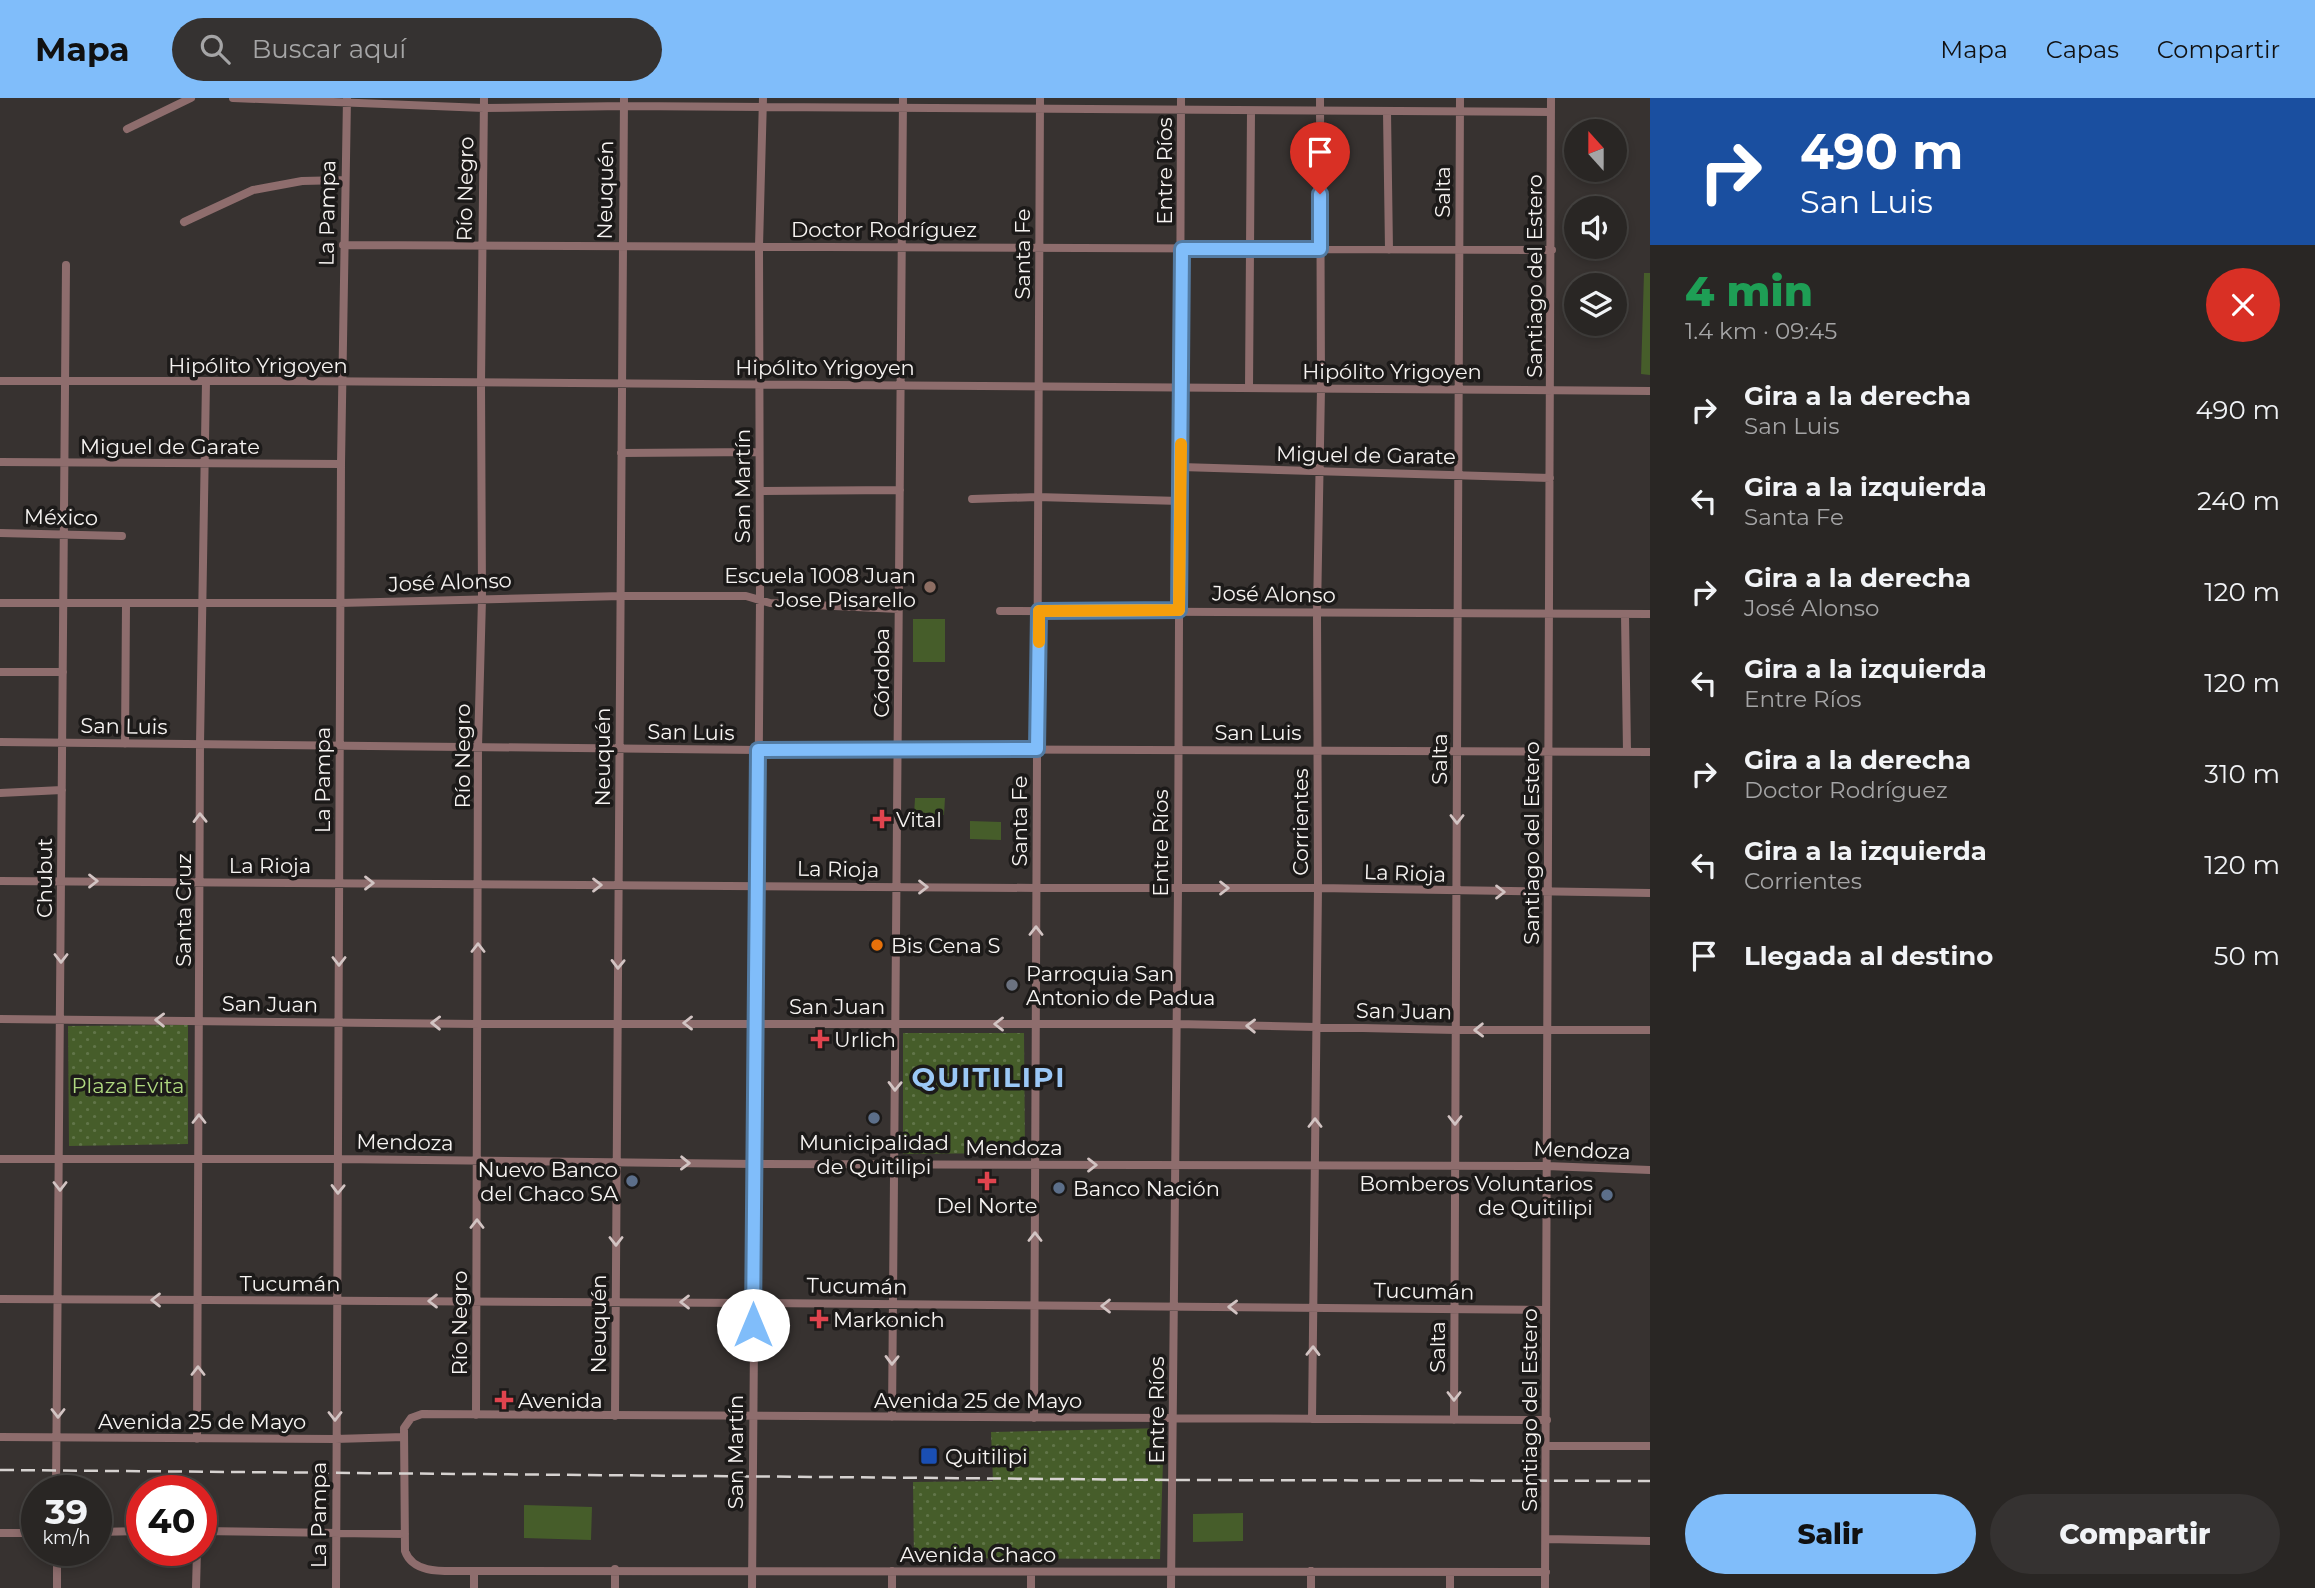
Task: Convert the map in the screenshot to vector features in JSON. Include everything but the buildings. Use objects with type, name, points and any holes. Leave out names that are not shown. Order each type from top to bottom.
[{"type":"street","points":[[127,129],[191,98]]},
{"type":"street","points":[[233,98],[484,108],[624,102],[1040,110],[1551,112]]},
{"type":"street","name":"Río Negro","points":[[476,1415],[484,98]]},
{"type":"street","name":"Córdoba","points":[[891,1417],[903,98]]},
{"type":"street","name":"Santa Fe","points":[[1034,1418],[1040,98]]},
{"type":"street","name":"Entre Ríos","points":[[1171,1588],[1181,467],[1181,98]]},
{"type":"street","name":"Corrientes","points":[[1312,1419],[1318,888],[1320,98]]},
{"type":"street","name":"Salta","points":[[1454,1420],[1460,98]]},
{"type":"street","name":"Santiago del Estero","points":[[1545,1588],[1552,98]]},
{"type":"street","name":"La Pampa","points":[[336,1588],[341,464],[347,101]]},
{"type":"street","name":"Neuquén","points":[[615,1416],[624,102]]},
{"type":"street","name":"San Martín","points":[[752,1588],[763,103]]},
{"type":"street","points":[[1249,388],[1251,111]]},
{"type":"street","points":[[1387,112],[1390,250]]},
{"type":"street","points":[[184,222],[253,190],[302,181],[345,180]]},
{"type":"street","name":"Doctor Rodríguez","points":[[343,245],[1552,250]]},
{"type":"street","name":"Chubut","points":[[57,1475],[66,265]]},
{"type":"street","name":"Hipólito Yrigoyen","points":[[0,381],[1650,391]]},
{"type":"street","name":"Santa Cruz","points":[[197,1439],[200,744],[206,381]]},
{"type":"street","points":[[621,453],[759,452]]},
{"type":"street","name":"Miguel de Garate","points":[[0,462],[341,464]]},
{"type":"street","name":"Miguel de Garate","points":[[1181,467],[1550,478]]},
{"type":"street","points":[[760,491],[900,490]]},
{"type":"street","points":[[972,499],[1037,497],[1180,501]]},
{"type":"street","name":"México","points":[[0,533],[122,536]]},
{"type":"street","name":"José Alonso","points":[[0,603],[340,603],[622,596],[746,596],[770,603],[899,609]]},
{"type":"street","points":[[125,744],[126,604]]},
{"type":"street","name":"José Alonso","points":[[1000,611],[1650,614]]},
{"type":"street","points":[[1625,614],[1626,752]]},
{"type":"street","points":[[0,672],[63,672]]},
{"type":"street","name":"San Luis","points":[[0,742],[758,750],[1650,752]]},
{"type":"street","points":[[0,793],[62,790]]},
{"type":"street","name":"La Rioja","points":[[0,881],[1318,888],[1650,893]]},
{"type":"street","name":"San Juan","points":[[0,1019],[478,1024],[1177,1024],[1455,1030],[1650,1030]]},
{"type":"street","name":"Mendoza","points":[[0,1159],[339,1158],[754,1164],[1547,1166],[1650,1170]]},
{"type":"street","name":"Tucumán","points":[[0,1299],[1546,1310]]},
{"type":"street","name":"Avenida 25 de Mayo","points":[[0,1437],[404,1437],[404,1428],[411,1418],[422,1414],[1547,1420]]},
{"type":"street","points":[[217,1531],[405,1534],[404,1437]]},
{"type":"street","points":[[1546,1446],[1650,1446]]},
{"type":"street","points":[[0,1533],[21,1532]]},
{"type":"street","name":"Avenida Chaco","points":[[405,1534],[405,1550],[411,1562],[423,1568],[474,1571],[615,1569],[1031,1573],[1546,1572]]},
{"type":"street","points":[[1546,1539],[1650,1541]]},
{"type":"street","points":[[57,1566],[57,1588]]},
{"type":"street","points":[[196,1588],[197,1566]]},
{"type":"street","points":[[615,1569],[615,1588]]},
{"type":"street","points":[[474,1571],[474,1588]]},
{"type":"street","points":[[892,1571],[892,1588]]},
{"type":"street","points":[[1311,1571],[1311,1588]]},
{"type":"street","points":[[1450,1572],[1450,1588]]},
{"type":"street","points":[[1031,1573],[1031,1588]]},
{"type":"green space","points":[[1644,273],[1650,273],[1650,375],[1641,374]]},
{"type":"green space","points":[[913,619],[945,619],[945,662],[913,662]]},
{"type":"green space","points":[[915,798],[945,798],[944,815],[914,815]]},
{"type":"green space","points":[[970,821],[1001,822],[1001,840],[970,839]]},
{"type":"green space","name":"Plaza Evita","points":[[188,1025],[188,1144],[69,1146],[68,1026]]},
{"type":"green space","points":[[903,1033],[1024,1033],[1025,1153],[903,1154]]},
{"type":"green space","points":[[1164,1428],[1160,1559],[914,1558],[913,1482],[993,1481],[991,1432]]},
{"type":"green space","points":[[524,1505],[592,1507],[591,1540],[524,1538]]},
{"type":"green space","points":[[1243,1513],[1243,1541],[1193,1542],[1193,1514]]},
{"type":"railway","points":[[0,1470],[1174,1480],[1650,1481]]},
{"type":"slow traffic","points":[[1039,642],[1039,611],[1179,610],[1181,444]]},
{"type":"place","name":"Escuela 1008 Juan Jose Pisarello","points":[[930,587]]},
{"type":"place","name":"Vital","points":[[882,819]]},
{"type":"place","name":"Bis Cena S","points":[[877,945]]},
{"type":"place","name":"Parroquia San Antonio de Padua","points":[[1012,985]]},
{"type":"place","name":"Urlich","points":[[820,1039]]},
{"type":"place","name":"Municipalidad de Quitilipi","points":[[874,1118]]},
{"type":"place","name":"Nuevo Banco del Chaco SA","points":[[632,1181]]},
{"type":"place","name":"Del Norte","points":[[987,1181]]},
{"type":"place","name":"Banco Nación","points":[[1059,1188]]},
{"type":"place","name":"Bomberos Voluntarios de Quitilipi","points":[[1607,1195]]},
{"type":"place","name":"Markonich","points":[[819,1319]]},
{"type":"place","name":"Avenida","points":[[504,1400]]},
{"type":"place","name":"Quitilipi","points":[[929,1456]]},
{"type":"district","name":"QUITILIPI","points":[[989,1077]]},
{"type":"route","points":[[753,1325],[758,750],[1037,749],[1039,611],[1179,610],[1182,249],[1320,249],[1320,194]]}]
